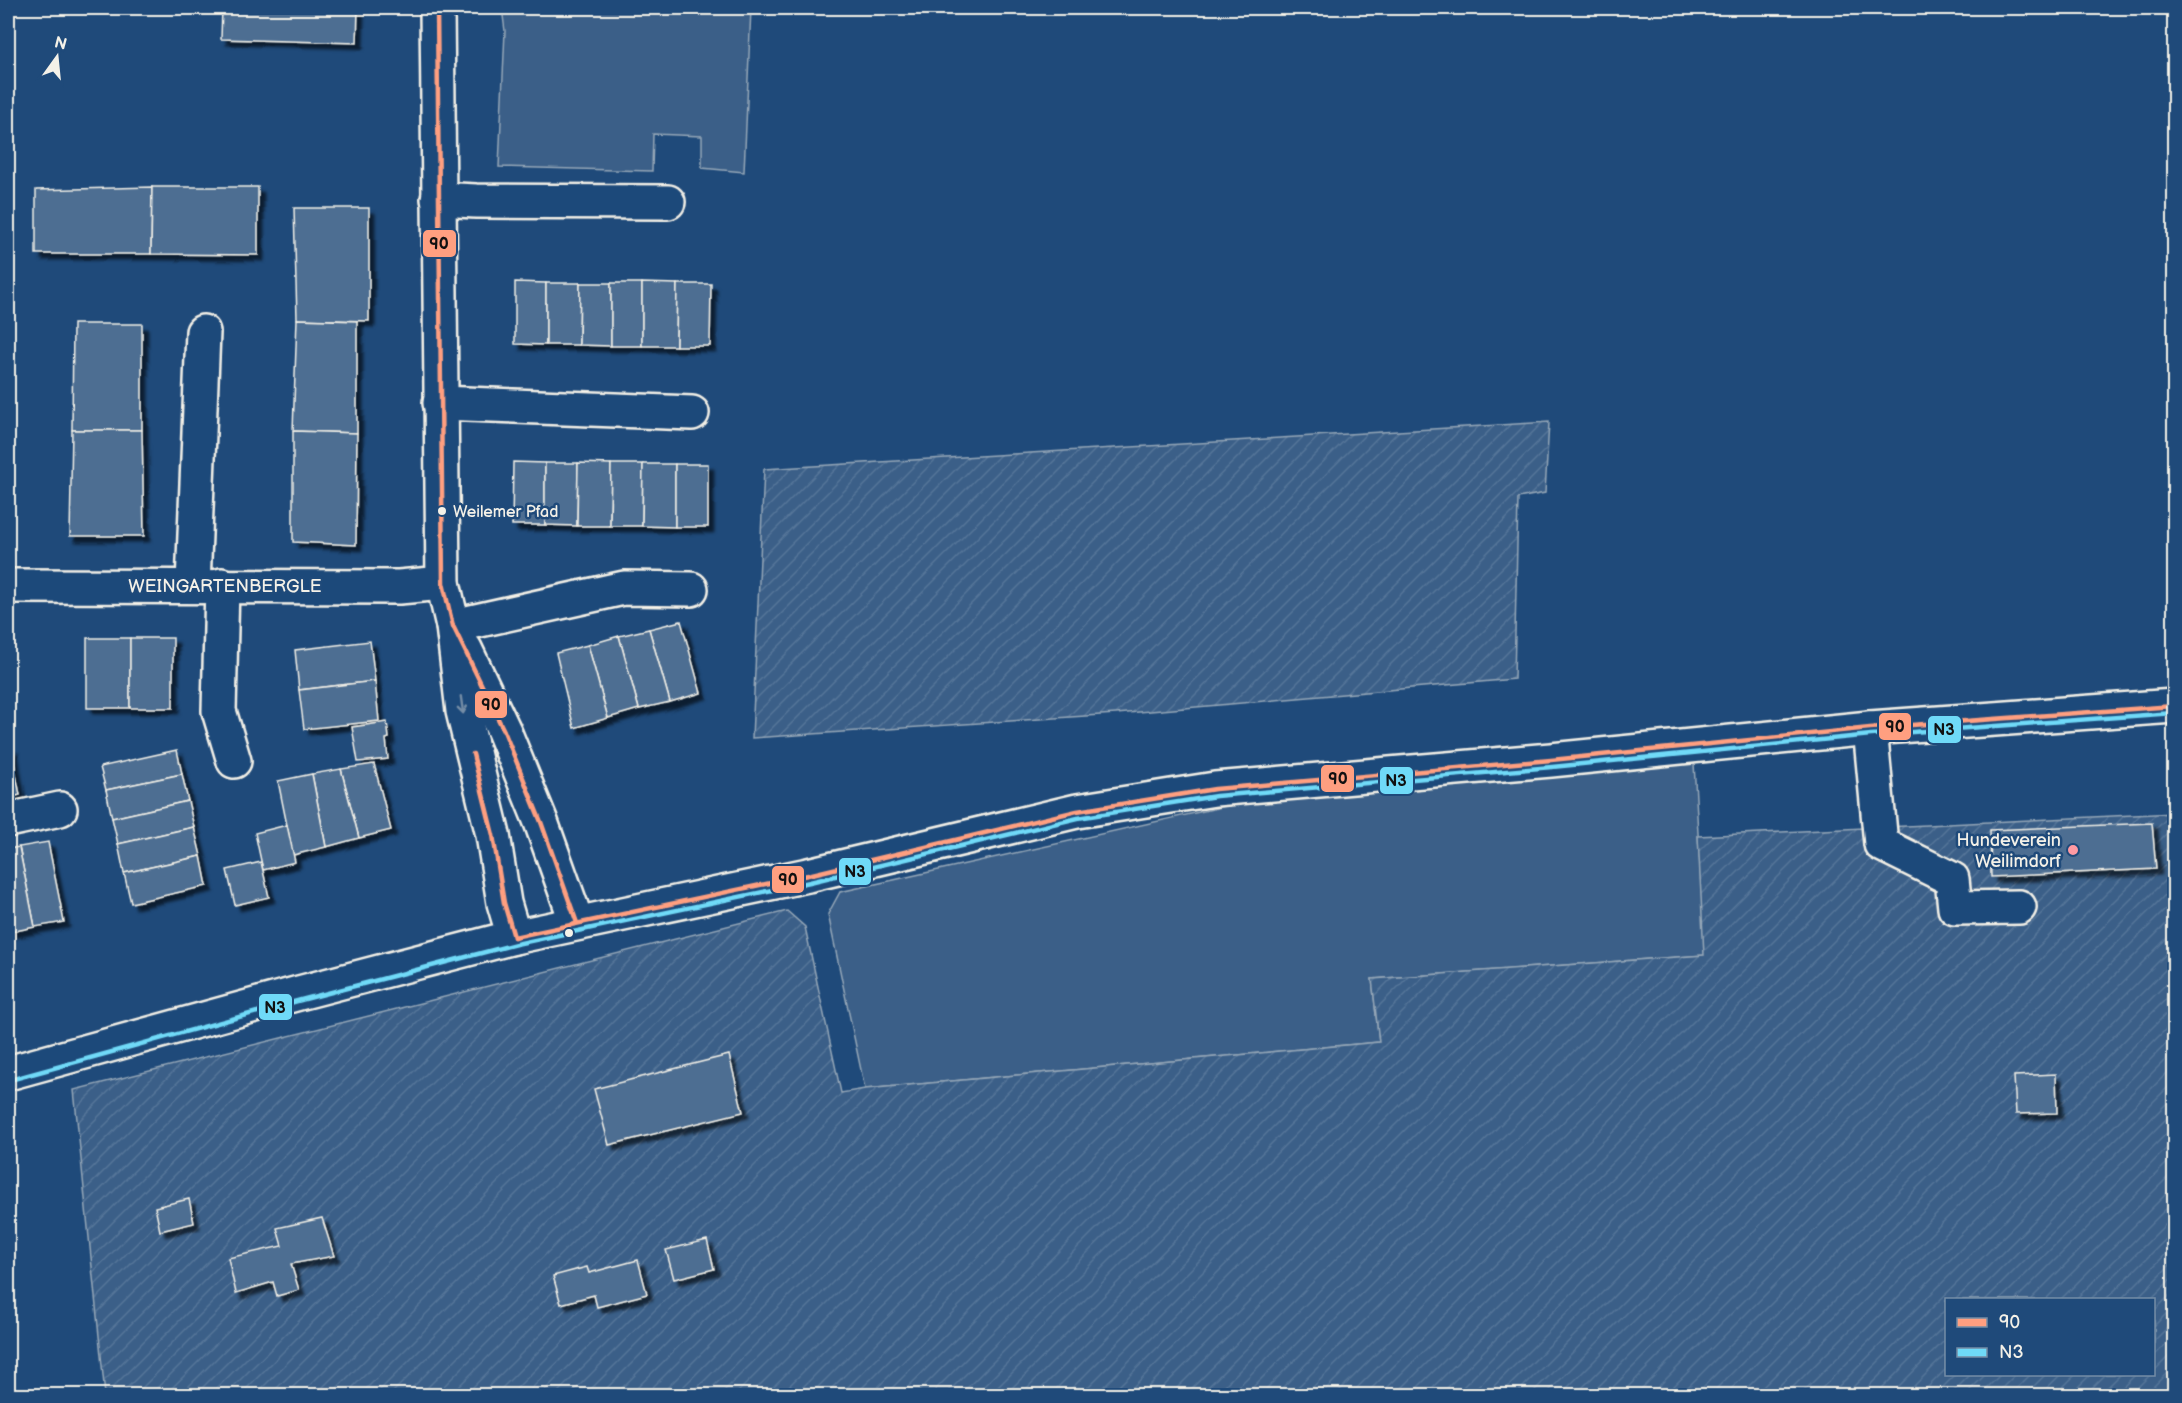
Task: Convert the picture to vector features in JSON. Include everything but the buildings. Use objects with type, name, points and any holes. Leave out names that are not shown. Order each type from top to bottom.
[{"type":"main road","points":[[436,8],[443,582],[453,626],[463,711],[493,835],[504,903],[514,937]]},
{"type":"main road","points":[[438,199],[668,202]]},
{"type":"main road","points":[[203,332],[208,585],[219,711],[234,761]]},
{"type":"main road","points":[[440,403],[692,413]]},
{"type":"main road","name":"WEINGARTENBERGLE","points":[[8,586],[399,587],[443,582]]},
{"type":"main road","points":[[453,626],[624,588],[691,589]]},
{"type":"main road","points":[[453,626],[504,731],[541,822],[577,923]]},
{"type":"main road","points":[[8,1073],[514,937],[798,877],[1077,811],[1215,789],[1551,760],[1870,728],[2175,706]]},
{"type":"main road","points":[[1870,728],[1881,844],[1952,879],[1955,909],[2019,907]]},
{"type":"main road","points":[[8,820],[60,809]]},
{"type":"shaded area","points":[[502,8],[751,8],[744,172],[702,168],[702,136],[653,134],[652,171],[499,167],[505,31]]},
{"type":"shaded area","points":[[1549,422],[1545,493],[1518,498],[1514,679],[1116,714],[752,738],[764,469]]},
{"type":"shaded area","points":[[1693,746],[1705,955],[1372,979],[1379,1042],[865,1089],[828,914],[840,892],[1348,779]]},
{"type":"shaded area","points":[[2174,813],[2174,1395],[105,1395],[74,1090],[787,911],[805,927],[841,1093],[1379,1042],[1372,979],[1704,955],[1698,836]]},
{"type":"transit line","name":"90","points":[[437,8],[443,583],[453,626],[504,731],[541,822],[577,923]]},
{"type":"transit line","name":"90","points":[[514,937],[808,875],[1077,811],[1215,789],[1551,760],[1870,728],[2174,706]]},
{"type":"transit line","name":"N3","points":[[10,1080],[516,944],[810,882],[1078,818],[1216,796],[1552,767],[1871,735],[2174,713]]},
{"type":"transit line","name":"90","points":[[473,754],[493,835],[504,903],[514,937]]},
{"type":"place","name":"Weilemer Pfad","points":[[442,511]]},
{"type":"place","name":"Hundeverein Weilimdorf","points":[[2073,850]]}]
